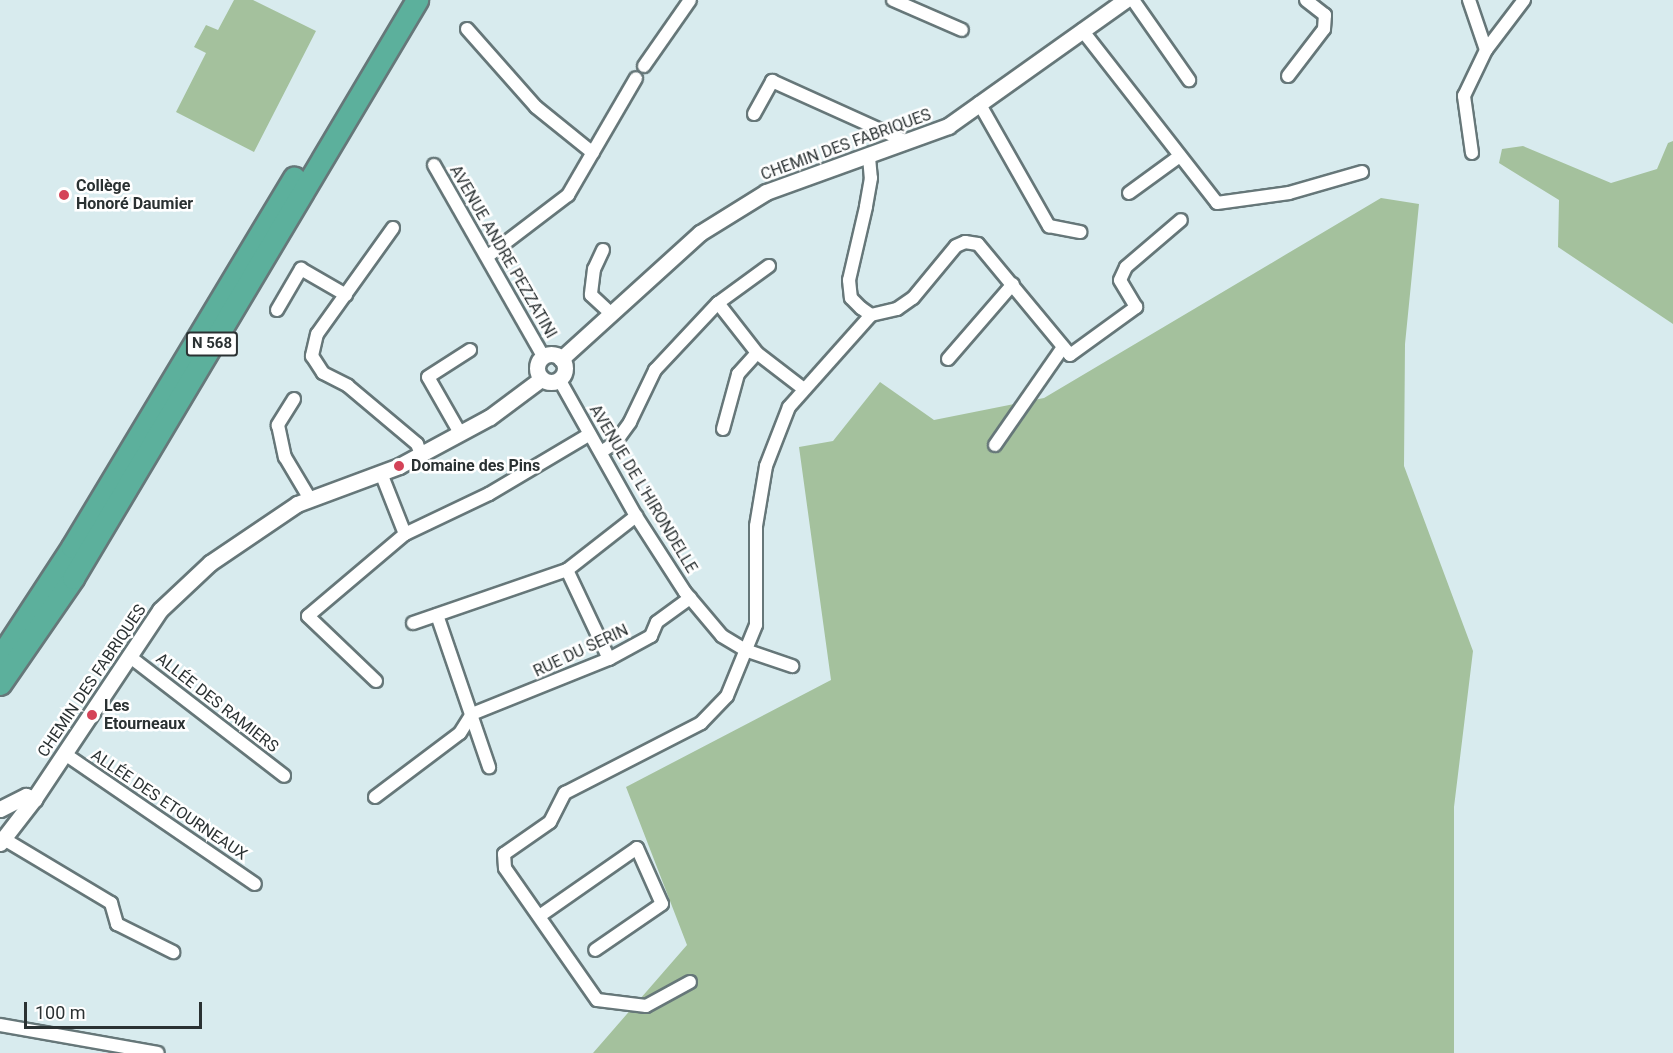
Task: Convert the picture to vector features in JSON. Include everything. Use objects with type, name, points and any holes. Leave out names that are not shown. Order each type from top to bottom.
[{"type":"highway","name":"N 568","points":[[0,657],[72,547],[401,0]]},
{"type":"highway","name":"N 568","points":[[0,684],[31,642],[417,0]]},
{"type":"highway","points":[[0,698],[31,642]]},
{"type":"street","points":[[644,66],[690,0]]},
{"type":"street","points":[[893,0],[962,30]]},
{"type":"street","points":[[1288,76],[1324,29],[1325,15],[1306,0]]},
{"type":"street","points":[[1469,0],[1486,50]]},
{"type":"street","points":[[1472,153],[1464,96],[1486,50],[1524,0]]},
{"type":"street","points":[[1123,1],[1189,80]]},
{"type":"street","name":"CHEMIN DES FABRIQUES","points":[[561,359],[700,233],[766,192],[869,157],[948,126],[1123,1]]},
{"type":"street","points":[[467,29],[536,107],[593,153]]},
{"type":"street","points":[[1082,30],[1217,202],[1289,193],[1362,172]]},
{"type":"street","points":[[488,256],[568,195],[636,78]]},
{"type":"street","points":[[754,114],[772,81],[907,142]]},
{"type":"street","points":[[980,103],[1049,226],[1080,232]]},
{"type":"street","points":[[1129,193],[1180,156]]},
{"type":"street","points":[[869,157],[871,178],[849,280],[851,298],[871,315]]},
{"type":"street","name":"AVENUE ANDRE PEZZATINI","points":[[434,165],[488,256],[543,357]]},
{"type":"street","points":[[995,445],[1066,351],[1137,307],[1119,280],[1126,267],[1181,220]]},
{"type":"street","points":[[393,228],[317,334],[312,356],[323,373],[365,400],[417,444],[422,454]]},
{"type":"street","points":[[690,982],[646,1006],[597,1000],[541,915],[505,868],[504,854],[550,822],[565,793],[701,723],[727,696],[756,625],[756,526],[766,466],[789,407],[871,315],[897,309],[913,298],[956,246],[965,242],[978,244],[989,252],[1066,351]]},
{"type":"street","points":[[603,250],[594,269],[591,295],[610,313]]},
{"type":"street","points":[[601,452],[615,443],[630,422],[655,370],[718,303],[769,266]]},
{"type":"street","points":[[277,310],[301,269],[345,295]]},
{"type":"street","points":[[948,359],[1013,284]]},
{"type":"street","points":[[718,303],[757,353],[804,389]]},
{"type":"street","points":[[460,433],[428,377],[470,350]]},
{"type":"street","points":[[723,429],[738,374],[757,353]]},
{"type":"street","points":[[550,354],[561,359],[565,367],[560,379],[552,382],[541,379],[536,367],[543,357],[550,354]]},
{"type":"street","name":"CHEMIN DES FABRIQUES","points":[[2,841],[65,754],[160,610],[210,563],[310,499],[381,473],[422,454],[490,417],[541,379]]},
{"type":"street","name":"AVENUE DE L'HIRONDELLE","points":[[560,379],[636,516],[690,598],[722,636],[745,650],[792,666]]},
{"type":"street","points":[[294,399],[278,425],[285,457],[310,499]]},
{"type":"street","points":[[376,681],[308,616],[405,534],[489,494],[590,434]]},
{"type":"street","points":[[381,473],[405,534]]},
{"type":"street","points":[[413,623],[567,570],[636,516]]},
{"type":"street","points":[[567,570],[609,659]]},
{"type":"street","name":"RUE DU SERIN","points":[[472,714],[609,659],[651,636],[657,622],[690,598]]},
{"type":"street","points":[[437,615],[489,767]]},
{"type":"street","name":"ALLÉE DES RAMIERS","points":[[129,656],[284,776]]},
{"type":"street","points":[[375,797],[460,733],[472,714]]},
{"type":"street","name":"ALLÉE DES ETOURNEAUX","points":[[65,754],[255,884]]},
{"type":"street","points":[[0,809],[26,796],[34,799]]},
{"type":"street","points":[[2,841],[111,903],[117,924],[173,952]]},
{"type":"street","points":[[541,915],[637,848],[662,904],[595,950]]},
{"type":"street","points":[[0,1025],[158,1053]]},
{"type":"green space","points":[[234,0],[253,0],[316,31],[254,152],[176,112],[206,53],[194,47],[206,25],[218,30]]},
{"type":"green space","points":[[1673,141],[1673,324],[1558,247],[1559,200],[1499,163],[1502,149],[1523,146],[1611,183],[1657,169],[1668,143]]},
{"type":"green space","points":[[1381,198],[1419,204],[1405,344],[1404,466],[1473,651],[1454,807],[1454,1053],[593,1053],[687,945],[626,787],[831,680],[799,447],[833,441],[880,382],[934,420],[1044,398]]},
{"type":"place","name":"Collège Honoré Daumier","points":[[64,195]]},
{"type":"place","name":"Domaine des Pins","points":[[399,466]]},
{"type":"place","name":"Les Etourneaux","points":[[92,715]]}]
